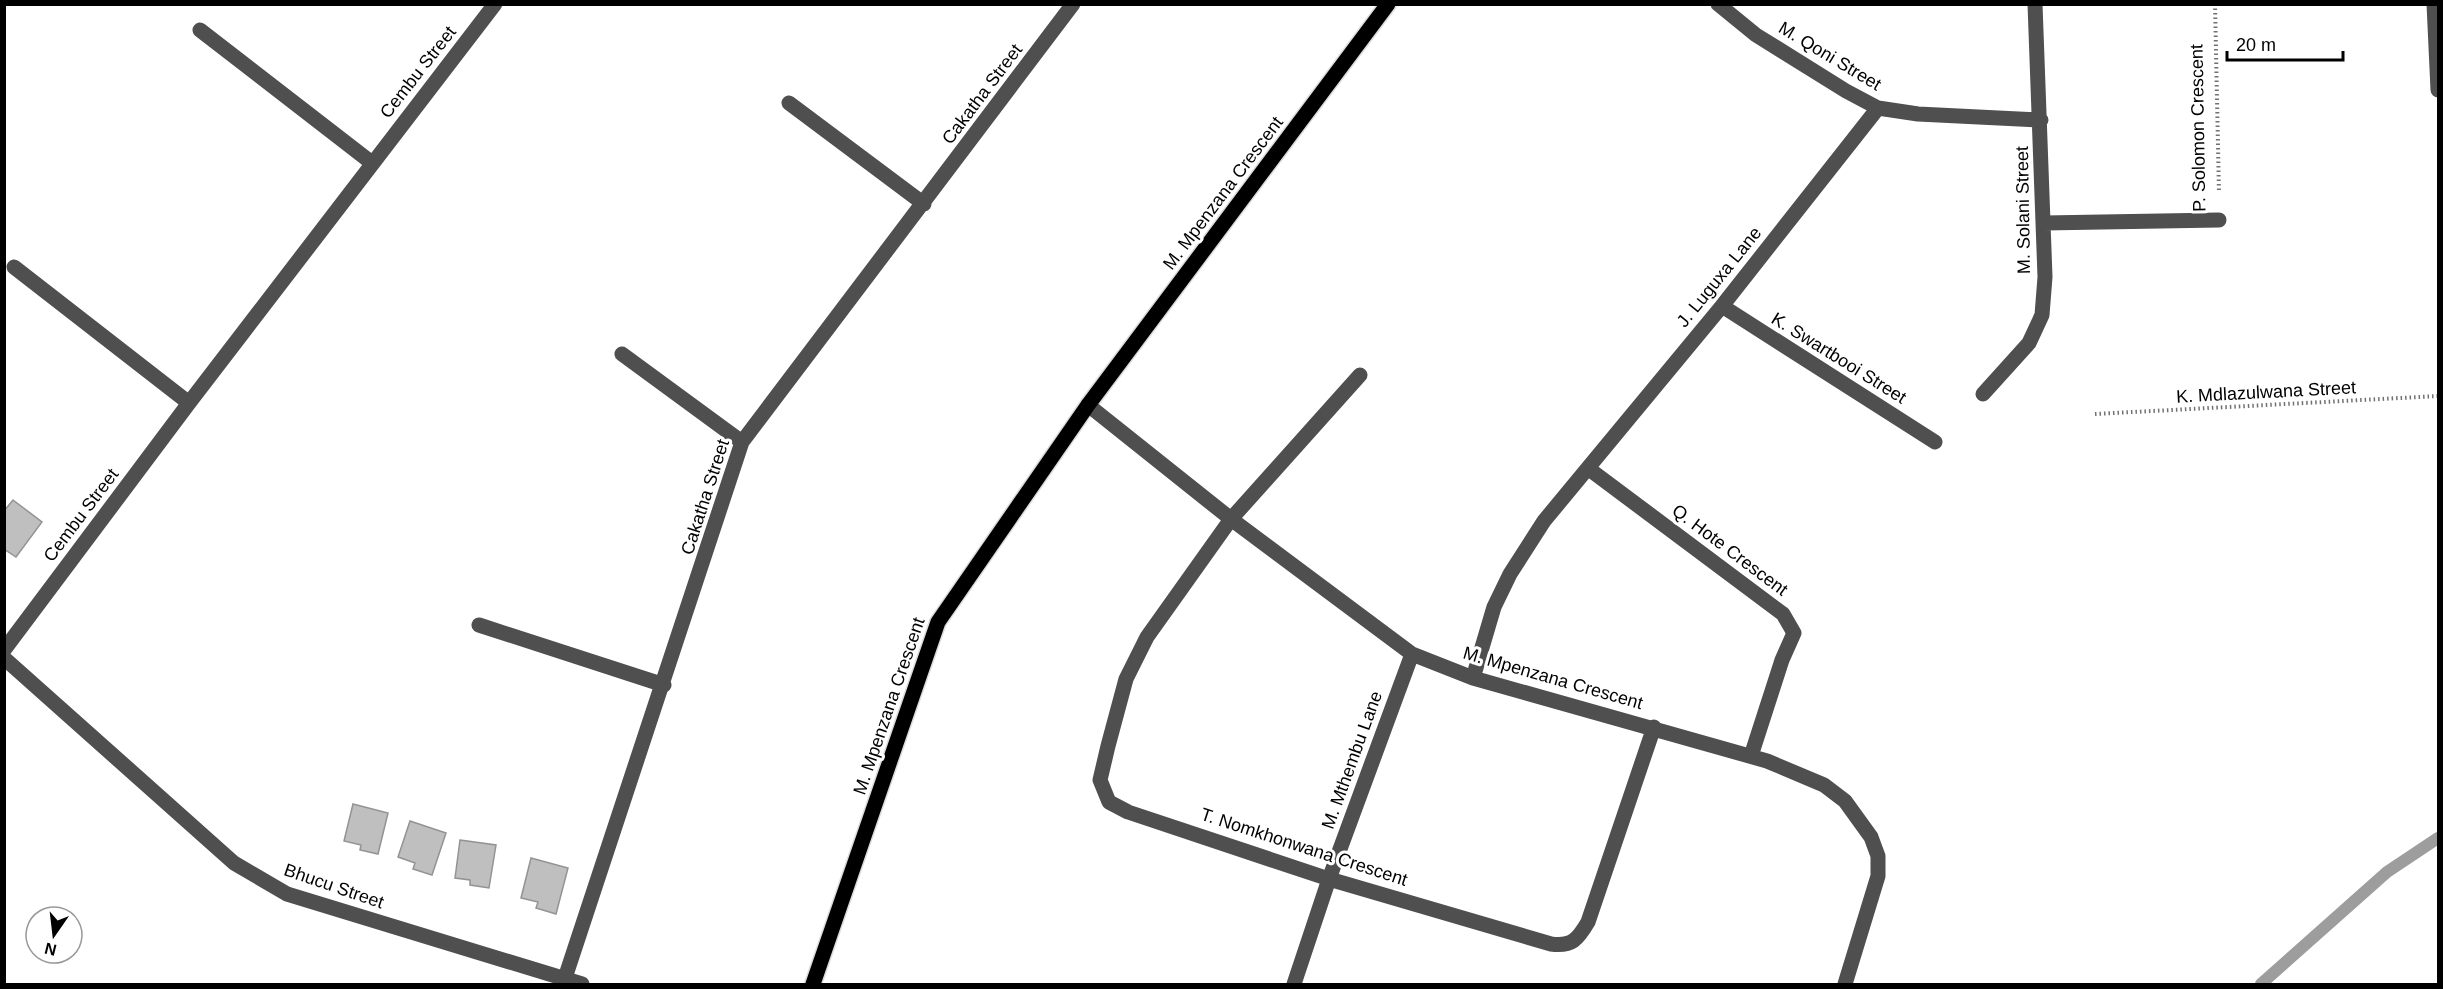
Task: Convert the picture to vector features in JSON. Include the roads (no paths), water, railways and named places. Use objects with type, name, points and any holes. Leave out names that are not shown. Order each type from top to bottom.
[{"type":"main road","name":"M. Mpenzana Crescent","points":[[813,984],[938,622],[1088,405],[1388,4]]},
{"type":"street","name":"Cembu Street","points":[[4,650],[189,403],[495,4]]},
{"type":"street","name":"Cakatha Street","points":[[563,982],[664,685],[742,442],[1073,4]]},
{"type":"street","name":"M. Qoni Street","points":[[1718,4],[1756,35],[1846,92],[1878,108],[1927,115],[2041,120]]},
{"type":"street","name":"M. Solani Street","points":[[1983,394],[2029,343],[2042,315],[2045,277],[2044,223],[2036,4]]},
{"type":"street","points":[[2434,4],[2439,90]]},
{"type":"street","points":[[200,30],[372,163]]},
{"type":"street","points":[[789,103],[924,204]]},
{"type":"street","name":"J. Luguxa Lane","points":[[1473,678],[1494,607],[1510,574],[1544,520],[1589,469],[1722,306],[1878,108]]},
{"type":"street","name":"P. Solomon Crescent","points":[[2044,223],[2219,220]]},
{"type":"street","points":[[14,267],[189,403]]},
{"type":"street","name":"K. Swartbooi Street","points":[[1722,306],[1935,442]]},
{"type":"street","points":[[622,354],[742,442]]},
{"type":"street","points":[[1231,519],[1360,375]]},
{"type":"street","name":"M. Mpenzana Crescent","points":[[1088,405],[1231,519],[1412,654],[1473,678],[1751,756],[1824,785],[1845,801],[1871,837],[1878,856],[1878,876],[1845,984]]},
{"type":"street","name":"Q. Hote Crescent","points":[[1589,469],[1783,614],[1794,633],[1782,660],[1751,756]]},
{"type":"street","name":"T. Nomkhonwana Crescent","points":[[1231,519],[1147,637],[1126,679],[1100,780],[1104,794],[1117,808],[1329,879],[1551,944],[1565,946],[1573,943],[1588,922],[1654,728]]},
{"type":"street","points":[[479,625],[664,685]]},
{"type":"street","name":"M. Mthembu Lane","points":[[1294,984],[1329,879],[1412,654]]},
{"type":"street","name":"Bhucu Street","points":[[4,658],[234,863],[287,894],[563,982],[582,984]]},
{"type":"waterway","points":[[2261,984],[2387,872],[2438,838]]}]
